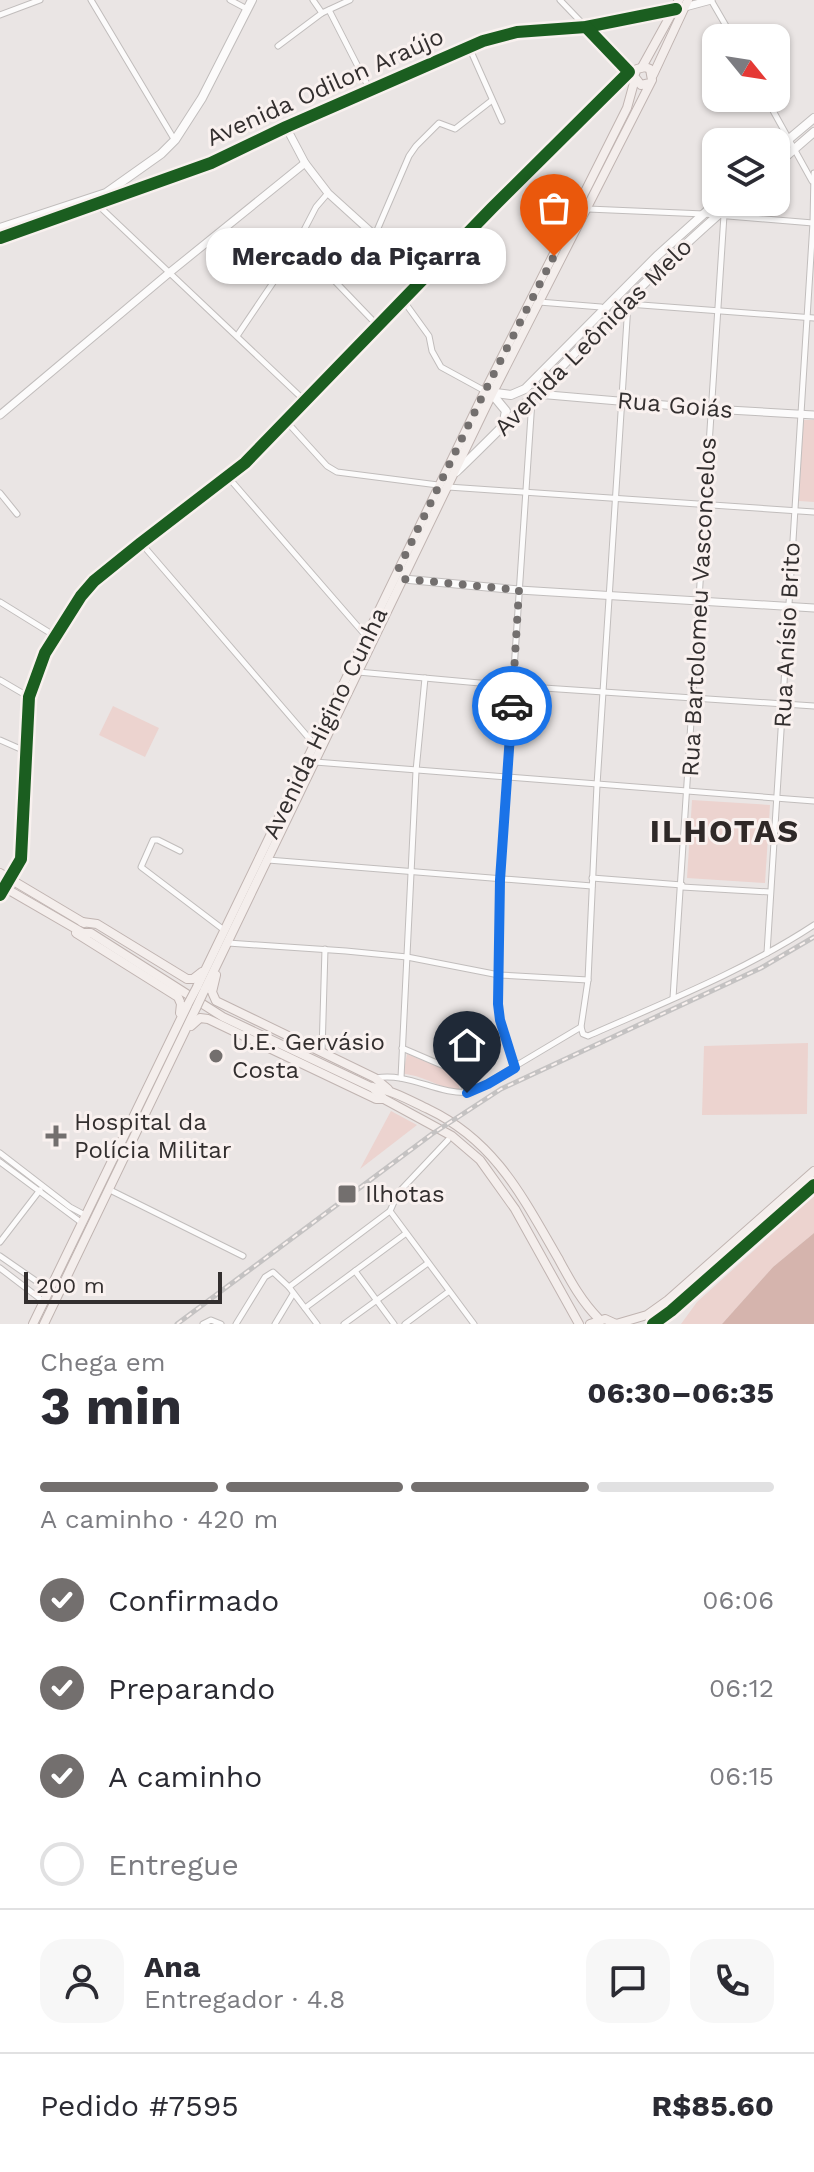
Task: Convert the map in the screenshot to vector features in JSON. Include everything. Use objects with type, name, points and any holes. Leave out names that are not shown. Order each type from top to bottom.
[{"type":"main road","points":[[96,200],[161,154],[175,140],[202,98],[252,0]]},
{"type":"main road","name":"Avenida Odilon Araújo","points":[[0,228],[211,163],[469,46],[517,32],[586,27],[682,4]]},
{"type":"main road","name":"Avenida Higino Cunha","points":[[200,989],[217,966],[404,579],[443,486],[455,472],[488,392],[539,302],[627,108],[635,73],[682,4]]},
{"type":"main road","name":"Avenida Higino Cunha","points":[[47,1323],[185,1031],[206,969],[224,930],[553,259],[651,79],[682,4]]},
{"type":"main road","points":[[650,69],[651,79],[641,85],[635,73],[650,69]]},
{"type":"main road","points":[[790,139],[814,118]]},
{"type":"main road","points":[[790,153],[814,132]]},
{"type":"main road","name":"Avenida Odilon Araújo","points":[[0,238],[96,200]]},
{"type":"main road","name":"Avenida Leônidas Melo","points":[[488,392],[511,395],[525,389],[702,216]]},
{"type":"main road","name":"Avenida Leônidas Melo","points":[[455,472],[534,397],[611,317],[720,216]]},
{"type":"main road","points":[[488,392],[506,411],[506,420],[501,429]]},
{"type":"main road","points":[[0,873],[78,925],[97,924],[187,979],[193,979],[206,969]]},
{"type":"main road","points":[[1,890],[78,925],[87,925],[91,933],[223,1017],[373,1083]]},
{"type":"main road","points":[[78,925],[82,938],[178,997],[181,1004],[180,1021]]},
{"type":"main road","points":[[217,966],[212,992],[216,1001],[322,1053],[373,1083],[452,1136],[480,1160],[515,1209],[579,1324]]},
{"type":"main road","name":"Avenida Higino Cunha","points":[[33,1324],[180,1021],[192,1006]]},
{"type":"main road","points":[[185,1031],[198,1019],[208,1019],[376,1099],[386,1094],[456,1124],[489,1152],[521,1194],[594,1322],[611,1320],[616,1324],[653,1312],[711,1270],[814,1185]]},
{"type":"main road","points":[[653,1324],[814,1171]]},
{"type":"main road","points":[[786,1195],[791,1205]]},
{"type":"street","points":[[0,15],[40,0]]},
{"type":"street","points":[[91,0],[175,140]]},
{"type":"street","points":[[230,0],[247,9]]},
{"type":"street","points":[[313,0],[322,13]]},
{"type":"street","points":[[278,46],[322,13],[350,0]]},
{"type":"street","points":[[1,890],[11,879],[21,859],[29,697],[39,665],[81,596],[94,581],[245,463],[403,300],[635,73],[560,0]]},
{"type":"street","points":[[682,4],[711,0],[725,24]]},
{"type":"street","points":[[329,10],[370,91]]},
{"type":"street","points":[[469,46],[502,121]]},
{"type":"street","points":[[375,236],[416,146],[439,123],[455,129],[491,101]]},
{"type":"street","points":[[286,127],[305,163],[328,193],[424,280]]},
{"type":"street","points":[[790,142],[813,184]]},
{"type":"street","points":[[0,415],[305,163]]},
{"type":"street","name":"Rua Anísio Brito","points":[[767,953],[805,318],[814,223],[814,173]]},
{"type":"street","points":[[237,336],[289,259],[316,207],[328,193]]},
{"type":"street","points":[[96,200],[305,401]]},
{"type":"street","points":[[582,207],[702,214]]},
{"type":"street","name":"Rua Bartolomeu Vasconcelos","points":[[673,998],[721,216]]},
{"type":"street","points":[[733,216],[814,223]]},
{"type":"street","points":[[327,273],[378,326]]},
{"type":"street","points":[[403,300],[429,336],[432,351],[441,367],[488,392]]},
{"type":"street","points":[[539,302],[604,309],[611,317]]},
{"type":"street","points":[[814,318],[627,304],[602,691],[588,980],[581,1027],[583,1034],[588,1036],[673,998],[767,953],[814,925]]},
{"type":"street","points":[[515,1068],[500,1020],[500,880],[534,397]]},
{"type":"street","name":"Rua Goiás","points":[[534,397],[814,415]]},
{"type":"street","points":[[286,421],[327,466],[337,472],[443,486],[814,512]]},
{"type":"street","points":[[228,477],[367,636]]},
{"type":"street","points":[[0,493],[17,514]]},
{"type":"street","points":[[141,543],[314,744]]},
{"type":"street","points":[[398,570],[404,579],[519,590],[814,608]]},
{"type":"street","points":[[0,602],[55,636]]},
{"type":"street","points":[[358,672],[814,706]]},
{"type":"street","points":[[401,1078],[416,771],[425,678]]},
{"type":"street","points":[[0,680],[29,697]]},
{"type":"street","points":[[0,740],[25,751]]},
{"type":"street","points":[[315,762],[814,801]]},
{"type":"street","points":[[584,833],[594,834]]},
{"type":"street","points":[[180,851],[156,839],[141,867],[224,930]]},
{"type":"street","points":[[267,860],[592,886]]},
{"type":"street","points":[[592,878],[770,892]]},
{"type":"street","points":[[228,943],[407,957],[499,975],[588,980]]},
{"type":"street","points":[[322,1053],[325,949]]},
{"type":"street","points":[[373,1083],[401,1078],[442,1090],[467,1093],[488,1084],[581,1027]]},
{"type":"street","points":[[402,1048],[458,1072],[467,1093]]},
{"type":"street","points":[[289,1287],[390,1211],[398,1193],[448,1140]]},
{"type":"street","points":[[0,1153],[41,1189]]},
{"type":"street","points":[[0,1162],[84,1219]]},
{"type":"street","points":[[0,1242],[41,1189]]},
{"type":"street","points":[[110,1190],[243,1256]]},
{"type":"street","points":[[390,1211],[474,1324]]},
{"type":"street","points":[[305,1308],[405,1234]]},
{"type":"street","points":[[0,1256],[49,1291]]},
{"type":"street","points":[[344,1324],[428,1263]]},
{"type":"street","points":[[9,1275],[13,1267]]},
{"type":"street","points":[[0,1268],[44,1302]]},
{"type":"street","points":[[355,1271],[394,1324]]},
{"type":"street","points":[[236,1324],[261,1282],[273,1272],[289,1287],[317,1324]]},
{"type":"street","points":[[405,1324],[448,1292]]},
{"type":"street","points":[[275,1324],[294,1294]]},
{"type":"street","points":[[206,1322],[221,1324]]},
{"type":"shaded area","points":[[803,420],[814,420],[814,502],[799,501]]},
{"type":"shaded area","points":[[113,706],[159,728],[145,757],[99,735]]},
{"type":"shaded area","points":[[692,800],[770,805],[765,883],[687,878]]},
{"type":"shaded area","points":[[808,1043],[807,1114],[702,1115],[704,1046]]},
{"type":"shaded area","points":[[407,1054],[451,1072],[457,1077],[460,1090],[403,1074]]},
{"type":"shaded area","points":[[391,1111],[417,1125],[360,1169]]},
{"type":"shaded area","points":[[814,1196],[814,1233],[773,1267],[722,1324],[681,1324],[697,1302]]},
{"type":"shaded area","points":[[814,1233],[814,1324],[722,1324],[773,1267]]},
{"type":"railway","points":[[177,1324],[432,1134],[501,1089],[761,968],[814,937]]},
{"type":"cycle path","points":[[0,238],[211,163],[483,41],[517,32],[586,27],[676,9]]},
{"type":"cycle path","points":[[0,895],[21,859],[29,697],[45,653],[81,596],[94,581],[245,463],[492,208],[629,72],[586,27]]},
{"type":"cycle path","points":[[653,1324],[814,1185]]},
{"type":"way so far","points":[[512,706],[519,590],[404,579],[398,570],[554,256]]},
{"type":"place","name":"Mercado da Piçarra","points":[[554,256]]},
{"type":"place","name":"U.E. Gervásio Costa","points":[[216,1056]]},
{"type":"place","name":"Hospital da Polícia Militar","points":[[56,1136]]},
{"type":"place","name":"Ilhotas","points":[[347,1194]]},
{"type":"district","name":"ILHOTAS","points":[[725,831]]},
{"type":"route","points":[[467,1093],[515,1068],[498,1004],[500,880],[512,706]]}]
